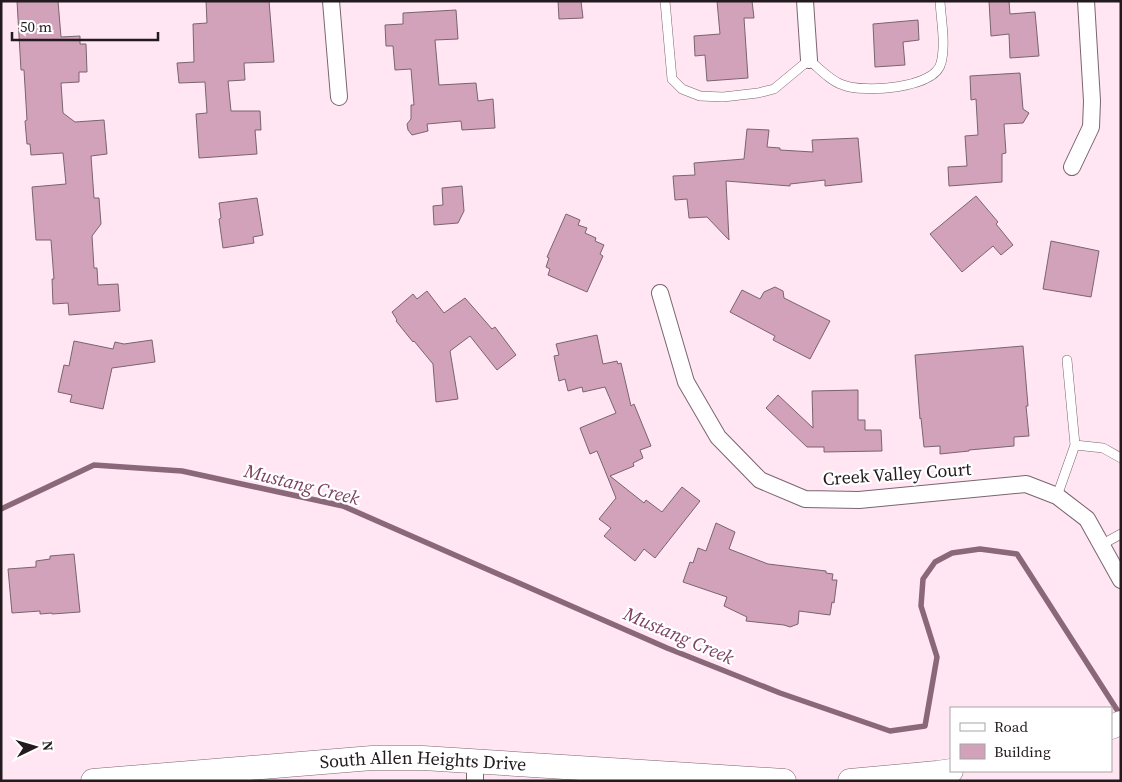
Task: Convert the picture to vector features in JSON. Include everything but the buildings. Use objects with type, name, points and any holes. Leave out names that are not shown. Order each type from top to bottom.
[{"type":"main road","name":"South Allen Heights Drive","points":[[93,781],[372,758],[424,758],[475,771],[784,781]]},
{"type":"main road","points":[[850,781],[950,771]]},
{"type":"street","points":[[331,1],[339,97]]},
{"type":"street","points":[[805,1],[809,60]]},
{"type":"street","points":[[1072,167],[1092,127],[1086,1]]},
{"type":"street","name":"Creek Valley Court","points":[[660,293],[686,382],[718,436],[760,480],[805,499],[859,500],[1026,484],[1056,496],[1087,518],[1121,580]]},
{"type":"lane","points":[[665,1],[672,79],[682,89],[700,96],[723,98],[774,89],[809,60],[833,80],[843,85],[867,90],[908,85],[930,76],[941,65],[943,48],[940,1]]},
{"type":"lane","points":[[1056,496],[1075,445],[1067,360]]},
{"type":"lane","points":[[1075,445],[1103,448],[1121,458]]},
{"type":"lane","points":[[1101,545],[1121,534]]},
{"type":"waterway","name":"Mustang Creek","points":[[1,509],[94,465],[182,471],[343,506],[667,648],[780,693],[890,731],[925,726],[937,657],[921,606],[923,579],[935,562],[952,553],[980,549],[1017,554],[1121,716]]}]
